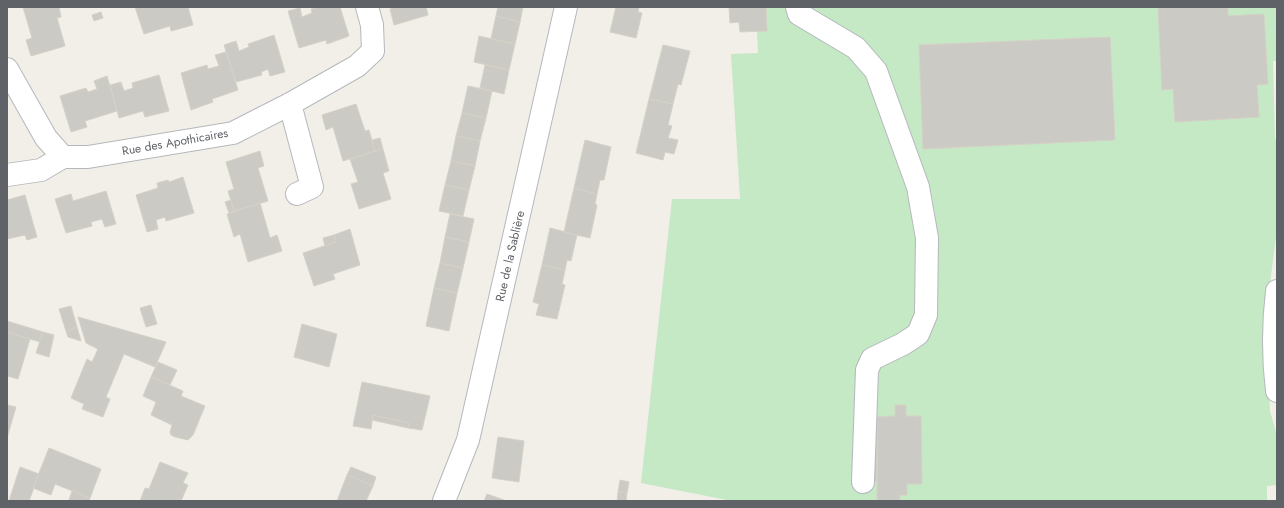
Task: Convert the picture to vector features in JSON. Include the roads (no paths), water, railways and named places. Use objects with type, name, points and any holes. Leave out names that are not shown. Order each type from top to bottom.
[{"type":"street","name":"Rue des Apothicaires","points":[[63,157],[88,157],[233,133],[290,104],[357,66],[373,51],[372,25],[367,7]]},
{"type":"street","name":"Rue de la Sablière","points":[[444,501],[468,440],[566,7]]},
{"type":"street","points":[[797,7],[800,14],[856,48],[876,71],[918,188],[927,238],[926,315],[918,334],[903,344],[872,359],[867,370],[863,482]]},
{"type":"street","points":[[7,69],[46,138],[63,157],[41,170],[7,175]]},
{"type":"street","points":[[290,104],[312,187],[297,194]]},
{"type":"street","points":[[1277,291],[1274,328],[1275,376],[1277,391]]}]
